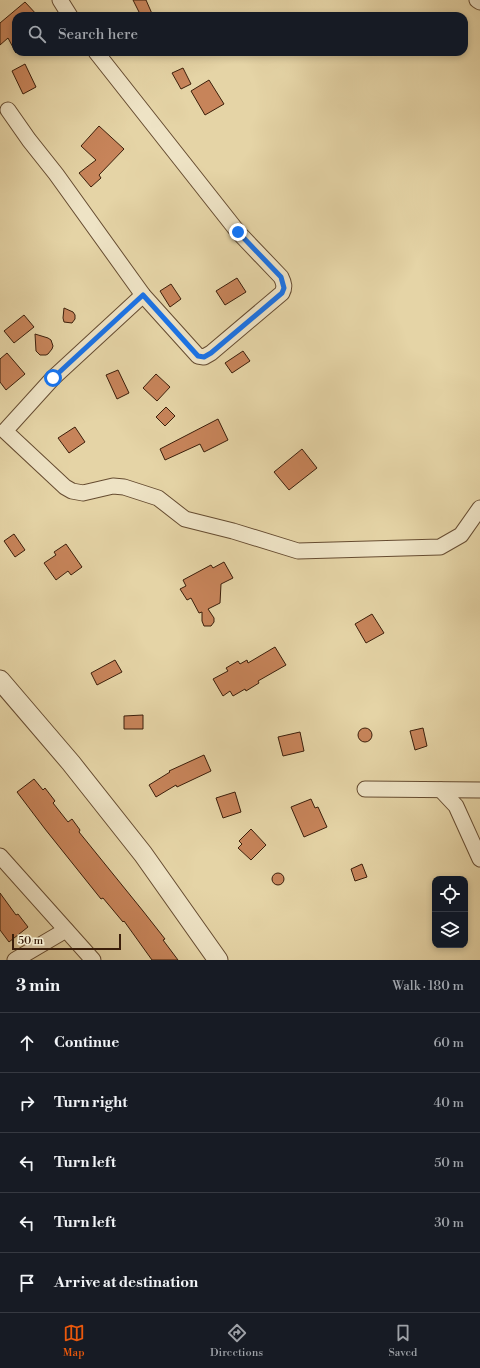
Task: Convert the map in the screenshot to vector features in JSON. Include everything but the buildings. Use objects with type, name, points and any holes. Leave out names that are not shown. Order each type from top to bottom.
[{"type":"street","points":[[60,0],[68,12]]},
{"type":"street","points":[[8,110],[29,140],[75,199],[143,295],[193,352],[198,356],[204,357],[211,353],[282,293],[284,288],[281,277],[238,232],[99,56]]},
{"type":"street","points":[[143,295],[53,378],[3,427],[60,484],[72,492],[83,493],[113,486],[124,487],[158,498],[186,519],[233,531],[298,551],[440,547],[461,535],[480,508]]},
{"type":"street","points":[[0,680],[71,763],[143,854],[218,960]]},
{"type":"street","points":[[365,789],[480,790]]},
{"type":"street","points":[[441,790],[456,806],[480,859]]},
{"type":"street","points":[[0,856],[93,960]]},
{"type":"street","points":[[15,960],[66,930]]},
{"type":"route","points":[[53,378],[143,295],[193,352],[201,357],[211,353],[282,293],[284,288],[284,282],[281,277],[238,232]]}]
